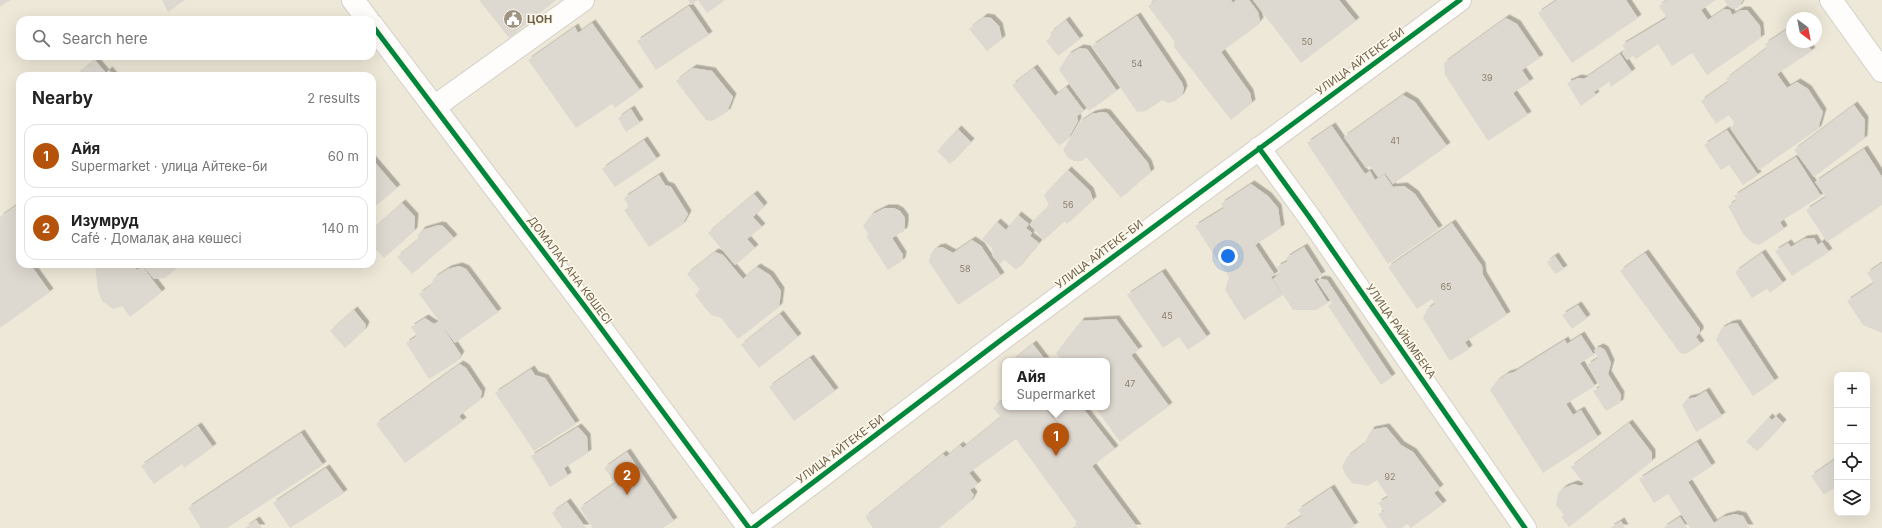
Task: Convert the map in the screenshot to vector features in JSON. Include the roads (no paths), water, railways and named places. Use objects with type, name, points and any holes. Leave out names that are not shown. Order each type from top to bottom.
[{"type":"street","points":[[353,0],[365,16]]},
{"type":"street","points":[[434,107],[583,0]]},
{"type":"street","name":"УЛИЦА АЙТЕКЕ-БИ","points":[[753,528],[1259,148],[1460,0]]},
{"type":"street","points":[[1831,0],[1882,70]]},
{"type":"street","name":"ДОМАЛАҚ АНА КӨШЕСІ","points":[[376,30],[577,295],[749,528]]},
{"type":"street","name":"УЛИЦА РАЙЫМБЕКА","points":[[1259,148],[1319,231],[1525,528]]},
{"type":"place","name":"ЦОН","points":[[513,19]]},
{"type":"place","name":"Айя","points":[[1056,456]]},
{"type":"place","name":"Изумруд","points":[[627,495]]}]
